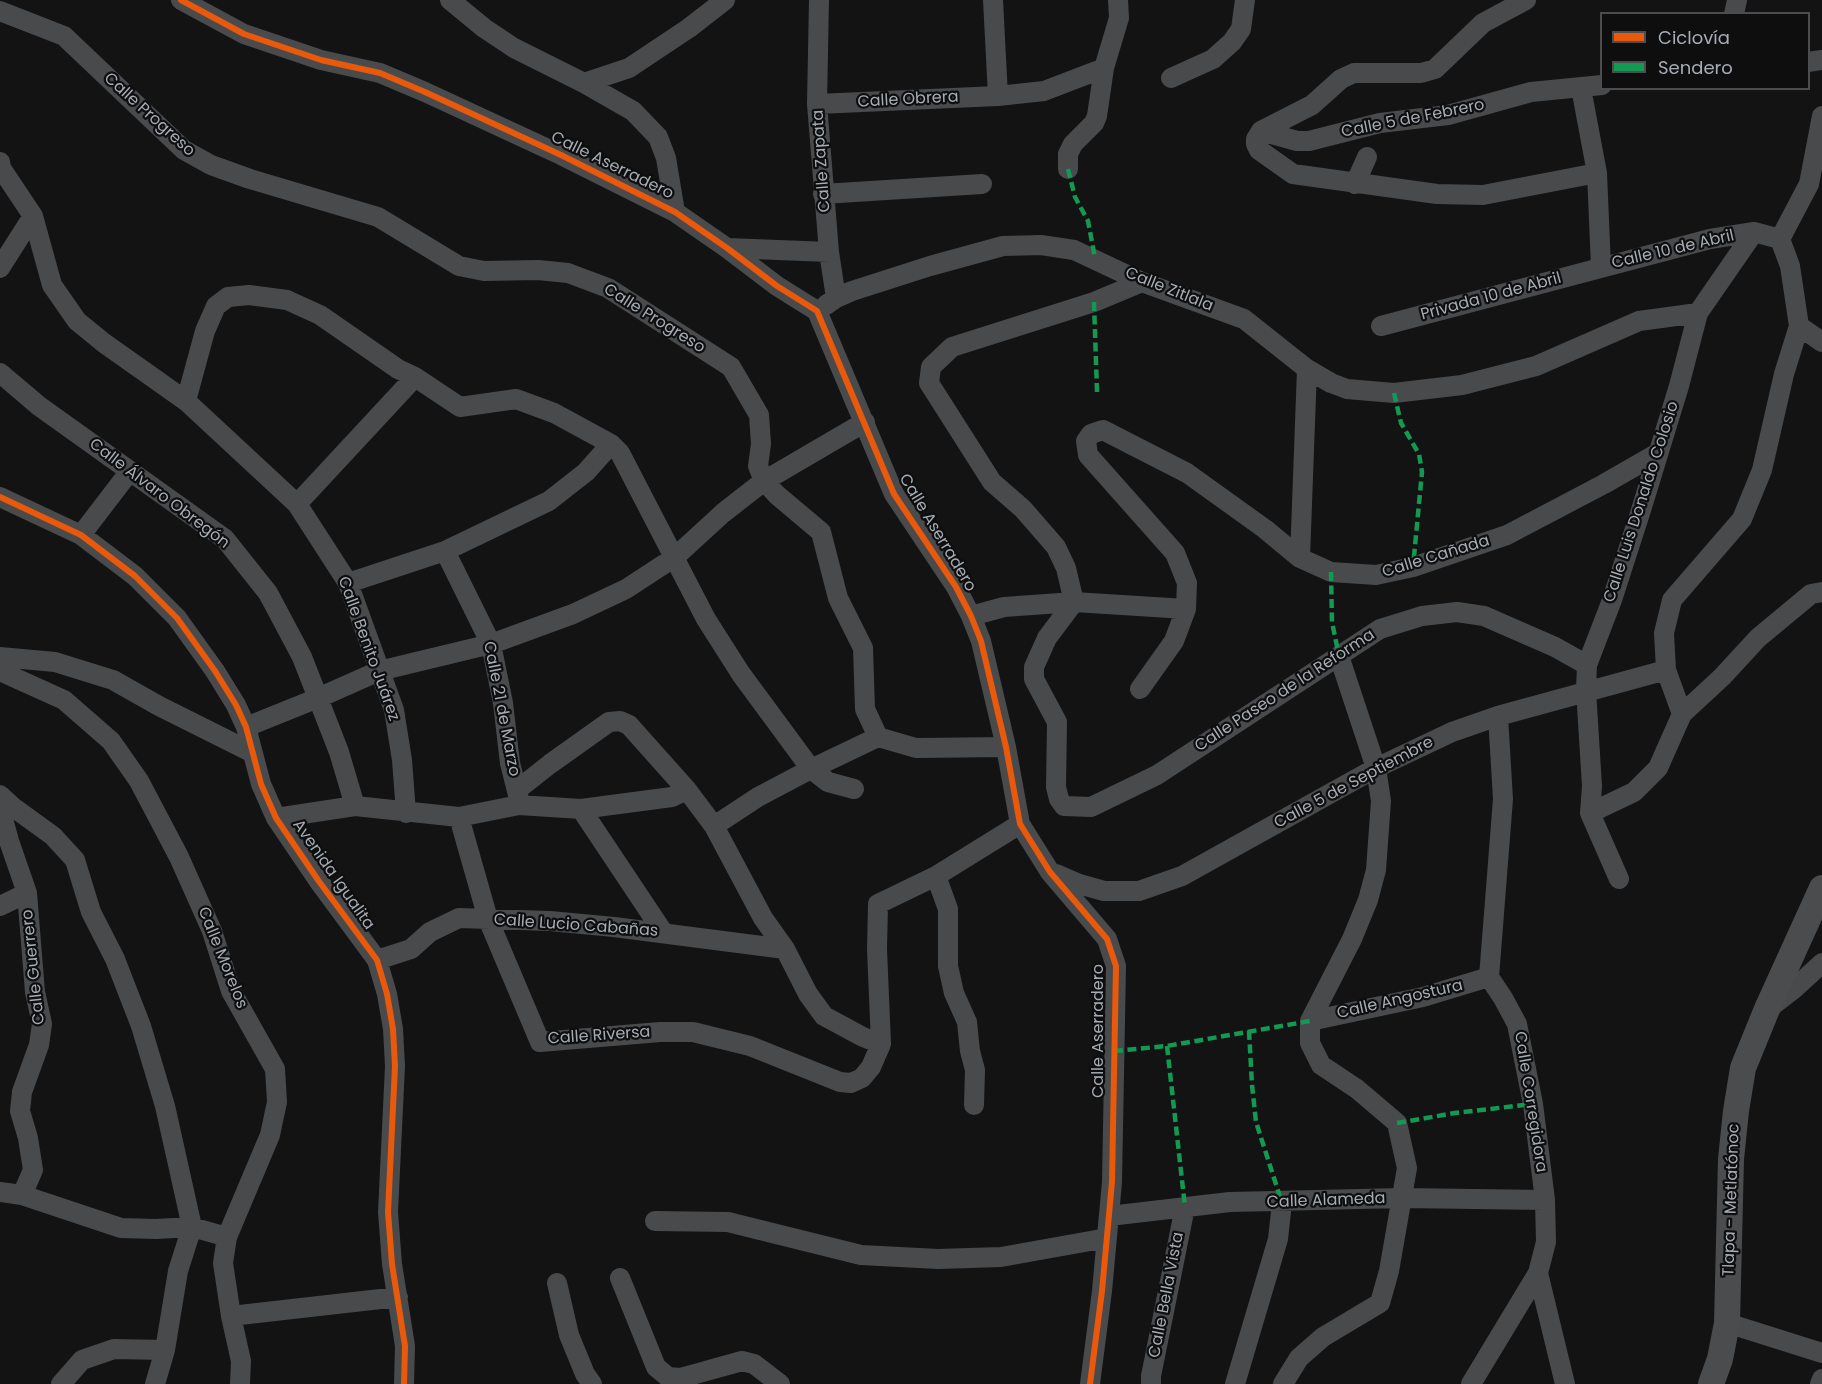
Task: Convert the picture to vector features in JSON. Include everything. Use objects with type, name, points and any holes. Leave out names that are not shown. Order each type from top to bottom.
[{"type":"main road","name":"Tlapa - Metlatónoc","points":[[1711,1384],[1720,1359],[1727,1323],[1731,1159],[1743,1068],[1822,888]]},
{"type":"street","name":"Calle Aserradero","points":[[181,0],[244,34],[321,60],[380,73],[561,155],[675,212],[777,286],[816,311],[894,494],[956,587],[981,640],[1006,747],[1020,824],[1050,872],[1107,939],[1116,966],[1112,1182],[1102,1291],[1090,1384]]},
{"type":"street","points":[[450,0],[484,28],[514,48],[584,83],[633,111],[658,137],[666,158],[675,212]]},
{"type":"street","points":[[584,83],[629,68],[689,28],[725,0]]},
{"type":"street","name":"Calle Zapata","points":[[819,0],[817,104],[829,252],[836,298]]},
{"type":"street","points":[[993,0],[999,96]]},
{"type":"street","points":[[1068,169],[1068,154],[1073,144],[1094,123],[1097,116],[1104,68],[1119,18],[1118,0]]},
{"type":"street","points":[[1171,78],[1213,59],[1232,42],[1241,29],[1245,0]]},
{"type":"street","points":[[1526,0],[1483,23],[1435,69],[1421,73],[1354,73],[1341,79],[1312,105],[1261,131],[1256,139],[1259,150],[1293,174],[1437,194],[1483,195],[1597,173]]},
{"type":"street","name":"Calle Progreso","points":[[0,10],[64,36],[184,150],[211,165],[378,217],[459,266],[484,272],[538,270],[568,273],[608,288],[731,367],[759,415],[761,444],[758,466],[764,481]]},
{"type":"street","name":"Calle Obrera","points":[[817,104],[999,96],[1057,87],[1104,68]]},
{"type":"street","name":"Calle 5 de Febrero","points":[[1261,131],[1297,141],[1309,141],[1380,123],[1448,115],[1531,92],[1600,85]]},
{"type":"street","points":[[1581,88],[1597,173],[1600,267]]},
{"type":"street","points":[[1682,714],[1666,670],[1664,633],[1672,600],[1742,519],[1762,470],[1784,374],[1799,326],[1790,266],[1780,239],[1816,189],[1822,116]]},
{"type":"street","points":[[1355,184],[1367,156]]},
{"type":"street","name":"Calle Benito Juárez","points":[[0,162],[1,168],[33,216],[52,285],[76,321],[186,401],[297,504],[348,583],[393,710],[402,760],[406,813]]},
{"type":"street","points":[[824,194],[982,184]]},
{"type":"street","points":[[0,268],[33,216]]},
{"type":"street","points":[[1698,313],[1754,232]]},
{"type":"street","name":"Calle 10 de Abril","points":[[1600,267],[1710,239],[1754,232],[1780,239]]},
{"type":"street","name":"Calle Zitlala","points":[[836,298],[930,266],[1003,246],[1041,245],[1074,250],[1142,282],[1244,319],[1307,369],[1330,383],[1347,389],[1394,393],[1462,385],[1536,366],[1639,321],[1698,313]]},
{"type":"street","points":[[727,248],[829,252]]},
{"type":"street","name":"Privada 10 de Abril","points":[[1381,326],[1600,267]]},
{"type":"street","points":[[1074,602],[1066,568],[1056,546],[1023,509],[992,482],[929,383],[931,367],[952,347],[1094,302],[1142,282]]},
{"type":"street","points":[[186,401],[205,331],[216,306],[228,297],[249,295],[288,300],[320,315],[398,369],[415,377],[460,407],[516,399],[554,413],[611,444],[620,453],[706,619],[741,674],[811,769],[828,782],[854,789]]},
{"type":"street","points":[[816,311],[836,298]]},
{"type":"street","name":"Calle Luis Donaldo Colosio","points":[[1590,813],[1592,786],[1586,690],[1587,665],[1612,600],[1679,386],[1698,313]]},
{"type":"street","points":[[1799,326],[1822,342]]},
{"type":"street","points":[[1300,558],[1307,369]]},
{"type":"street","name":"Calle Álvaro Obregón","points":[[0,373],[39,406],[225,539],[268,593],[302,657],[339,752],[355,806]]},
{"type":"street","points":[[297,504],[415,377]]},
{"type":"street","points":[[246,727],[379,671],[491,644],[573,614],[626,589],[675,557],[723,513],[764,481],[865,422]]},
{"type":"street","name":"Calle Cañada","points":[[1186,609],[1187,583],[1175,553],[1088,455],[1086,441],[1091,434],[1103,430],[1187,474],[1265,529],[1300,558],[1331,572],[1376,575],[1413,567],[1507,535],[1658,453]]},
{"type":"street","points":[[348,583],[444,551],[549,501],[586,472],[611,444]]},
{"type":"street","points":[[81,535],[130,471]]},
{"type":"street","points":[[764,481],[821,532],[838,598],[863,648],[865,709],[878,737]]},
{"type":"street","name":"Avenida Igualita","points":[[0,497],[81,535],[135,576],[177,618],[236,705],[246,727],[261,784],[276,818],[377,960],[387,994],[393,1029],[395,1066],[388,1212],[392,1264],[405,1346],[404,1384]]},
{"type":"street","name":"Calle 21 de Marzo","points":[[444,551],[491,644],[503,703],[510,763],[518,797]]},
{"type":"street","points":[[1619,879],[1590,813],[1634,792],[1658,768],[1682,714],[1722,677],[1758,638],[1816,593]]},
{"type":"street","points":[[971,616],[1004,607],[1074,602],[1186,609],[1174,640],[1140,690]]},
{"type":"street","name":"Calle Paseo de la Reforma","points":[[1074,602],[1047,638],[1034,667],[1034,679],[1057,722],[1056,787],[1059,799],[1064,806],[1091,807],[1157,775],[1380,629],[1422,616],[1457,612],[1484,616],[1556,647],[1587,665]]},
{"type":"street","points":[[1283,1384],[1299,1358],[1323,1337],[1380,1303],[1389,1271],[1407,1168],[1397,1123],[1357,1089],[1321,1065],[1310,1043],[1310,1021],[1352,939],[1371,890],[1376,870],[1381,801],[1376,768],[1339,656]]},
{"type":"street","points":[[0,657],[54,662],[113,680],[251,752]]},
{"type":"street","name":"Calle 5 de Septiembre","points":[[1050,872],[1104,891],[1139,891],[1182,876],[1376,768],[1452,732],[1586,690],[1666,670]]},
{"type":"street","name":"Calle Morelos","points":[[0,671],[64,700],[111,741],[133,773],[179,857],[212,931],[231,991],[275,1069],[277,1102],[270,1135],[227,1237],[223,1263],[241,1361],[240,1384]]},
{"type":"street","points":[[1489,977],[1503,799],[1498,716]]},
{"type":"street","points":[[276,818],[355,806],[459,817],[518,797],[550,764],[609,722],[620,721],[629,725],[687,790],[714,826],[763,918],[785,949],[808,994],[824,1016],[881,1044],[878,904],[936,876],[1020,824]]},
{"type":"street","points":[[714,826],[758,797],[878,737],[916,748],[1006,747]]},
{"type":"street","points":[[518,797],[581,809],[672,797],[687,790]]},
{"type":"street","points":[[0,795],[53,836],[75,860],[91,912],[115,959],[141,1026],[165,1106],[192,1227],[178,1271],[165,1350],[155,1384]]},
{"type":"street","name":"Calle Guerrero","points":[[0,808],[27,893],[35,992],[42,1024],[39,1045],[22,1092],[20,1111],[28,1138],[33,1170],[22,1195]]},
{"type":"street","points":[[581,809],[663,932]]},
{"type":"street","name":"Calle Riversa","points":[[459,817],[488,919],[540,1042],[660,1032],[693,1032],[750,1046],[831,1079],[851,1083],[862,1078],[871,1067],[881,1044]]},
{"type":"street","points":[[936,876],[948,909],[948,966],[954,993],[967,1022],[970,1051],[975,1070],[974,1105]]},
{"type":"street","points":[[0,906],[27,893]]},
{"type":"street","name":"Calle Lucio Cabañas","points":[[377,960],[411,949],[430,932],[459,918],[550,921],[663,932],[785,949]]},
{"type":"street","points":[[1767,1009],[1795,988],[1822,963]]},
{"type":"street","name":"Calle Angostura","points":[[1310,1021],[1423,997],[1489,977]]},
{"type":"street","name":"Calle Corregidora","points":[[1489,977],[1517,1024],[1533,1104],[1545,1200],[1546,1242],[1538,1273],[1565,1384]]},
{"type":"street","points":[[0,1192],[22,1195],[121,1228],[192,1227],[227,1237]]},
{"type":"street","name":"Calle Alameda","points":[[1108,1216],[1230,1202],[1282,1203],[1402,1198],[1545,1200]]},
{"type":"street","points":[[1235,1384],[1278,1239],[1282,1203]]},
{"type":"street","name":"Calle Bella Vista","points":[[1151,1384],[1185,1206]]},
{"type":"street","points":[[656,1221],[729,1222],[861,1255],[927,1258],[1001,1257],[1107,1238]]},
{"type":"street","points":[[1471,1384],[1538,1273]]},
{"type":"street","points":[[620,1278],[656,1367],[668,1377],[681,1378],[742,1361],[754,1364],[780,1384]]},
{"type":"street","points":[[557,1283],[568,1335],[585,1374],[592,1384]]},
{"type":"street","points":[[231,1316],[398,1297]]},
{"type":"street","points":[[1727,1323],[1822,1353]]},
{"type":"street","points":[[61,1384],[82,1360],[114,1349],[165,1350]]},
{"type":"street","points":[[1820,1384],[1822,1379]]},
{"type":"marked path","points":[[1068,169],[1075,197],[1088,221],[1095,258]]},
{"type":"marked path","points":[[1094,302],[1097,392]]},
{"type":"marked path","points":[[1394,393],[1401,423],[1419,454],[1422,472],[1413,567]]},
{"type":"marked path","points":[[1331,572],[1332,622],[1339,656]]},
{"type":"marked path","points":[[1114,1051],[1167,1046],[1310,1021]]},
{"type":"marked path","points":[[1249,1031],[1256,1122],[1282,1203]]},
{"type":"marked path","points":[[1167,1046],[1185,1207]]},
{"type":"marked path","points":[[1397,1123],[1455,1113],[1533,1104]]},
{"type":"cycle path","points":[[181,0],[244,34],[321,60],[380,73],[561,155],[675,212],[777,286],[817,311],[894,494],[956,587],[981,641],[1006,747],[1020,824],[1050,872],[1107,939],[1116,966],[1112,1182],[1102,1291],[1090,1384]]},
{"type":"cycle path","points":[[0,497],[81,535],[135,576],[177,618],[236,705],[246,727],[261,784],[276,818],[377,960],[387,994],[393,1029],[395,1066],[388,1212],[392,1264],[405,1346],[404,1384]]}]
